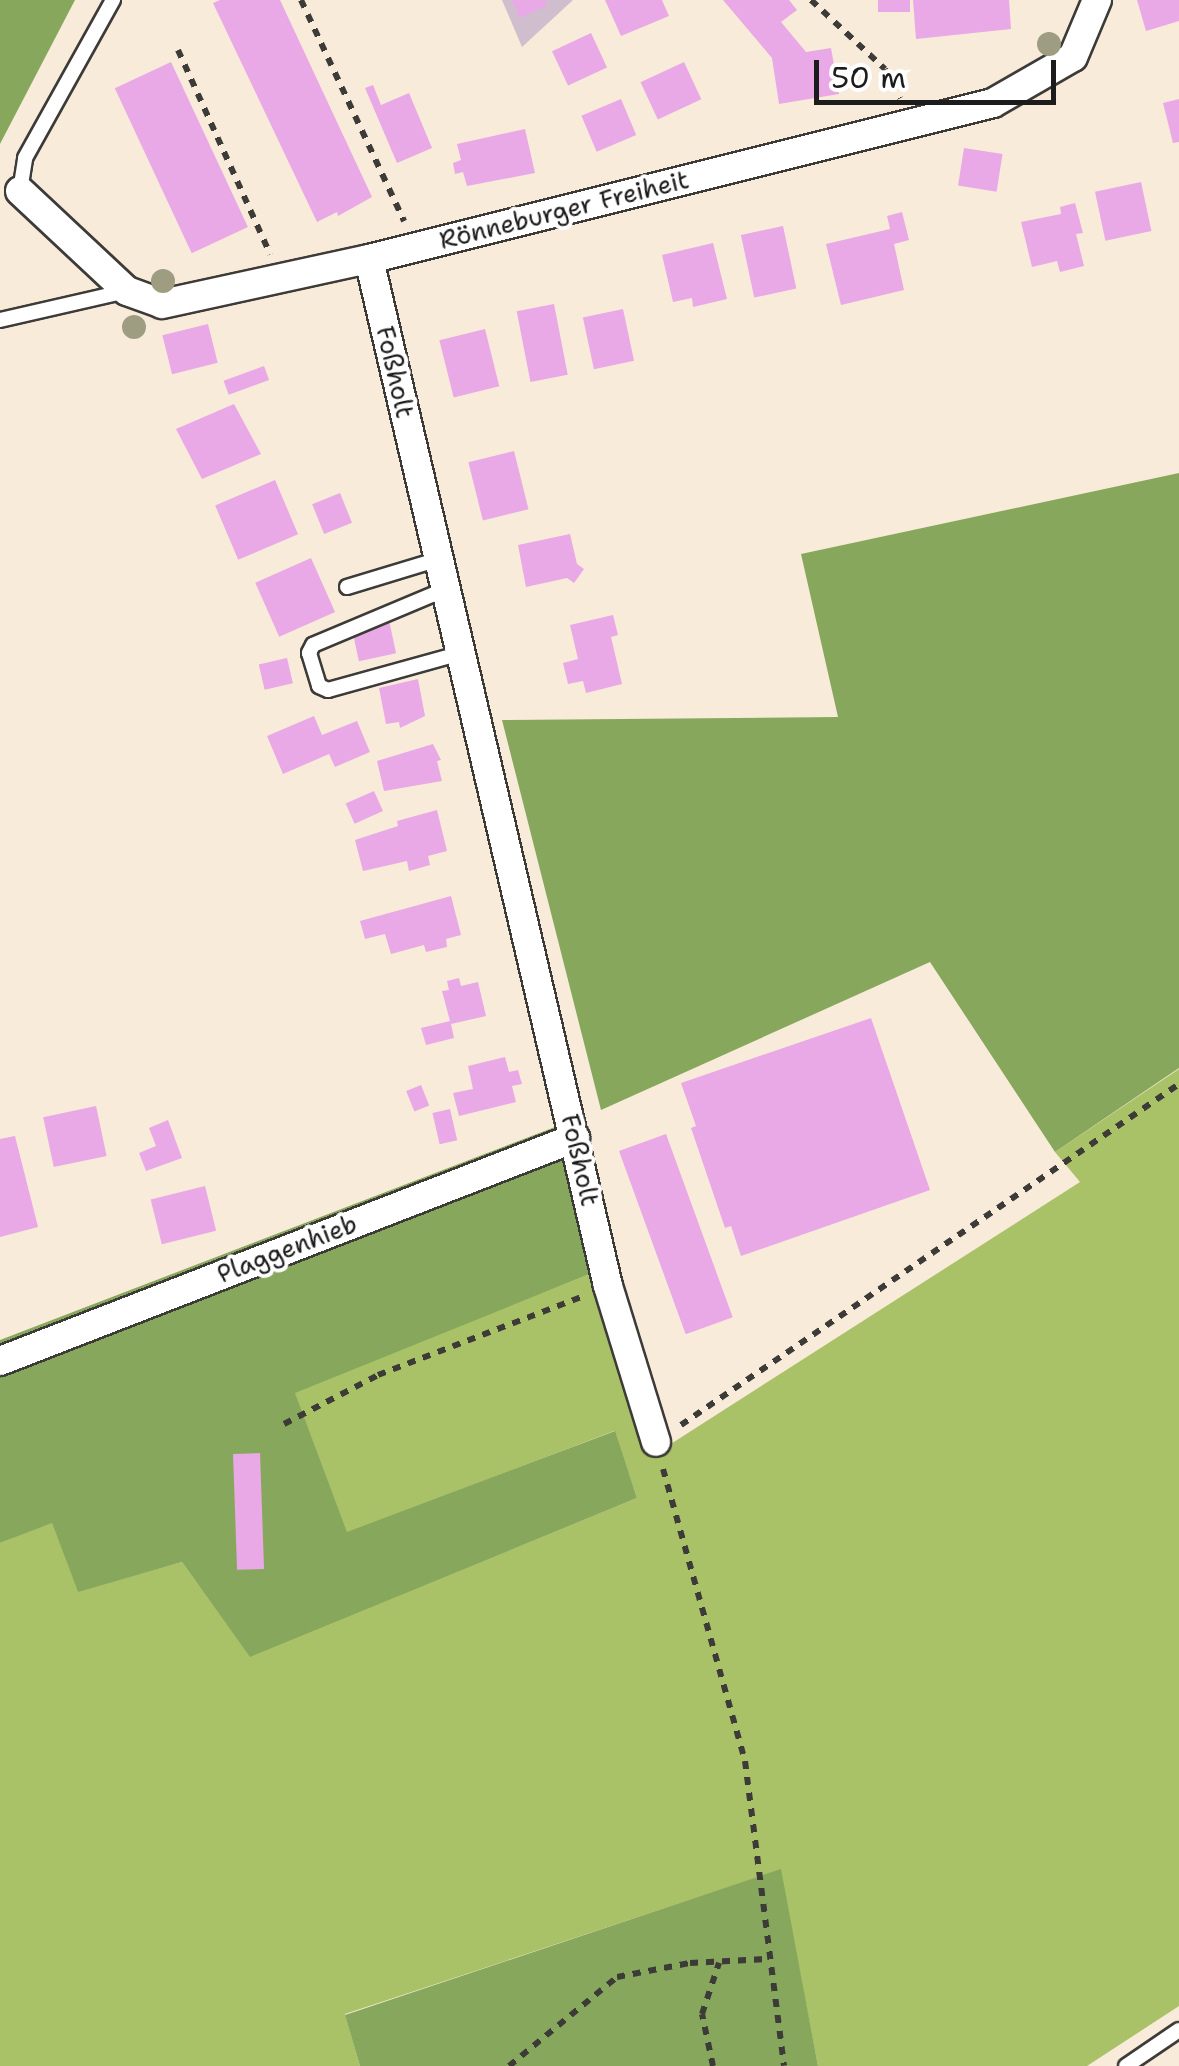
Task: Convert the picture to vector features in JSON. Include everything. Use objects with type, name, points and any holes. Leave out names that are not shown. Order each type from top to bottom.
[{"type":"street","name":"Rönneburger Freiheit","points":[[20,191],[128,290],[162,304],[417,248],[993,102],[1073,57],[1097,0]]},
{"type":"street","name":"Foßholt","points":[[368,259],[608,1286],[656,1442]]},
{"type":"street","name":"Plaggenhieb","points":[[0,1360],[575,1138]]},
{"type":"lane","points":[[20,191],[26,158],[113,0]]},
{"type":"lane","points":[[0,320],[128,290]]},
{"type":"lane","points":[[346,587],[439,559]]},
{"type":"lane","points":[[446,589],[313,645],[309,653],[319,686],[328,690],[461,652]]},
{"type":"lane","points":[[1126,2066],[1179,2030]]},
{"type":"path","points":[[301,0],[417,248]]},
{"type":"path","points":[[812,0],[886,69],[912,122]]},
{"type":"path","points":[[178,50],[282,278]]},
{"type":"path","points":[[784,2066],[767,1959],[746,1761],[656,1442],[1179,1084]]},
{"type":"path","points":[[284,1424],[378,1376],[608,1286]]},
{"type":"path","points":[[508,2066],[617,1977],[690,1963],[767,1959]]},
{"type":"path","points":[[713,2066],[702,2014],[719,1963]]},
{"type":"shaded area","points":[[502,0],[573,0],[522,47]]},
{"type":"green space","points":[[0,0],[75,0],[0,144]]},
{"type":"green space","points":[[1179,473],[1179,1068],[1055,1152],[930,962],[601,1110],[502,720],[838,717],[801,554]]},
{"type":"green space","points":[[1179,1069],[1179,2006],[1087,2066],[818,2066],[780,1870],[345,2014],[360,2066],[0,2066],[0,1543],[52,1522],[78,1591],[182,1562],[250,1656],[637,1498],[614,1431],[347,1533],[294,1392],[592,1273],[652,1456],[1080,1182],[1055,1152]]},
{"type":"green space","points":[[555,1127],[592,1273],[295,1393],[347,1532],[615,1431],[637,1498],[250,1657],[182,1562],[78,1592],[52,1523],[0,1543],[0,1340]]},
{"type":"green space","points":[[781,1869],[818,2066],[360,2066],[345,2015]]},
{"type":"building","points":[[280,0],[372,197],[338,216],[337,212],[317,222],[213,3]]},
{"type":"building","points":[[512,0],[545,0],[548,5],[520,18]]},
{"type":"building","points":[[605,0],[662,0],[669,16],[621,36]]},
{"type":"building","points":[[723,0],[789,0],[797,10],[781,22],[806,52],[831,48],[839,94],[779,104],[772,58]]},
{"type":"building","points":[[878,0],[910,0],[910,12],[878,12]]},
{"type":"building","points":[[913,0],[1009,0],[1011,29],[916,39]]},
{"type":"building","points":[[1137,0],[1179,0],[1179,21],[1146,31]]},
{"type":"building","points":[[591,33],[607,67],[568,86],[552,51]]},
{"type":"building","points":[[171,62],[248,227],[192,253],[115,88]]},
{"type":"building","points":[[684,62],[701,99],[658,119],[640,82]]},
{"type":"building","points":[[373,85],[381,105],[409,93],[432,148],[397,163],[365,88]]},
{"type":"building","points":[[621,99],[636,135],[597,152],[581,116]]},
{"type":"building","points":[[1179,99],[1179,142],[1173,143],[1163,103]]},
{"type":"building","points":[[525,129],[535,173],[467,186],[463,172],[455,174],[453,163],[461,160],[457,144]]},
{"type":"building","points":[[964,148],[1003,154],[997,192],[958,186]]},
{"type":"building","points":[[1141,182],[1151,231],[1105,241],[1095,192]]},
{"type":"building","points":[[1075,203],[1083,233],[1076,234],[1084,266],[1060,272],[1057,261],[1032,267],[1021,222],[1061,214],[1060,207]]},
{"type":"building","points":[[902,212],[909,240],[894,244],[904,290],[841,305],[826,244],[890,229],[887,216]]},
{"type":"building","points":[[783,226],[796,289],[754,298],[741,235]]},
{"type":"building","points":[[713,243],[727,299],[693,307],[692,298],[673,302],[662,255]]},
{"type":"building","points":[[554,304],[568,375],[530,382],[517,311]]},
{"type":"building","points":[[623,309],[634,361],[594,369],[583,318]]},
{"type":"building","points":[[208,324],[218,363],[172,374],[162,335]]},
{"type":"building","points":[[485,329],[499,386],[454,398],[439,340]]},
{"type":"building","points":[[264,366],[269,380],[229,395],[224,381]]},
{"type":"building","points":[[234,404],[261,454],[202,479],[176,429]]},
{"type":"building","points":[[514,451],[529,509],[483,521],[468,462]]},
{"type":"building","points":[[275,480],[298,534],[238,560],[215,505]]},
{"type":"building","points":[[340,493],[352,523],[324,534],[312,504]]},
{"type":"building","points":[[570,534],[577,564],[584,569],[574,583],[567,578],[526,587],[518,545]]},
{"type":"building","points":[[311,558],[335,612],[279,637],[255,583]]},
{"type":"building","points":[[613,615],[618,635],[611,637],[622,684],[586,693],[583,681],[568,684],[563,663],[578,659],[570,625]]},
{"type":"building","points":[[389,620],[396,653],[359,661],[352,628]]},
{"type":"building","points":[[287,658],[293,683],[265,690],[259,665]]},
{"type":"building","points":[[418,679],[425,716],[400,728],[399,722],[386,724],[379,688]]},
{"type":"building","points":[[314,716],[322,735],[357,721],[370,752],[335,767],[329,754],[283,774],[267,736]]},
{"type":"building","points":[[433,744],[441,760],[437,761],[442,781],[384,791],[377,761]]},
{"type":"building","points":[[374,791],[383,811],[355,824],[346,804]]},
{"type":"building","points":[[437,810],[447,851],[428,856],[430,865],[409,871],[407,861],[363,871],[355,840],[398,826],[397,821]]},
{"type":"building","points":[[451,896],[461,935],[446,939],[447,947],[426,952],[424,945],[391,954],[385,934],[365,939],[360,921]]},
{"type":"building","points":[[459,978],[461,986],[478,982],[486,1016],[451,1024],[454,1038],[426,1045],[421,1028],[450,1021],[442,991],[449,990],[447,981]]},
{"type":"building","points":[[871,1018],[930,1190],[741,1256],[731,1226],[725,1228],[691,1128],[696,1126],[681,1083]]},
{"type":"building","points":[[505,1057],[509,1072],[518,1070],[522,1084],[512,1086],[516,1102],[459,1116],[453,1093],[473,1089],[468,1066]]},
{"type":"building","points":[[421,1085],[429,1105],[414,1111],[406,1091]]},
{"type":"building","points":[[96,1106],[107,1156],[54,1167],[43,1117]]},
{"type":"building","points":[[450,1109],[457,1140],[440,1144],[432,1113]]},
{"type":"building","points":[[168,1120],[182,1158],[146,1171],[139,1153],[156,1146],[149,1128]]},
{"type":"building","points":[[666,1134],[733,1317],[686,1334],[619,1151]]},
{"type":"building","points":[[15,1136],[38,1227],[0,1237],[0,1139]]},
{"type":"building","points":[[205,1186],[216,1231],[162,1244],[151,1200]]},
{"type":"building","points":[[260,1453],[264,1569],[237,1570],[233,1454]]}]
